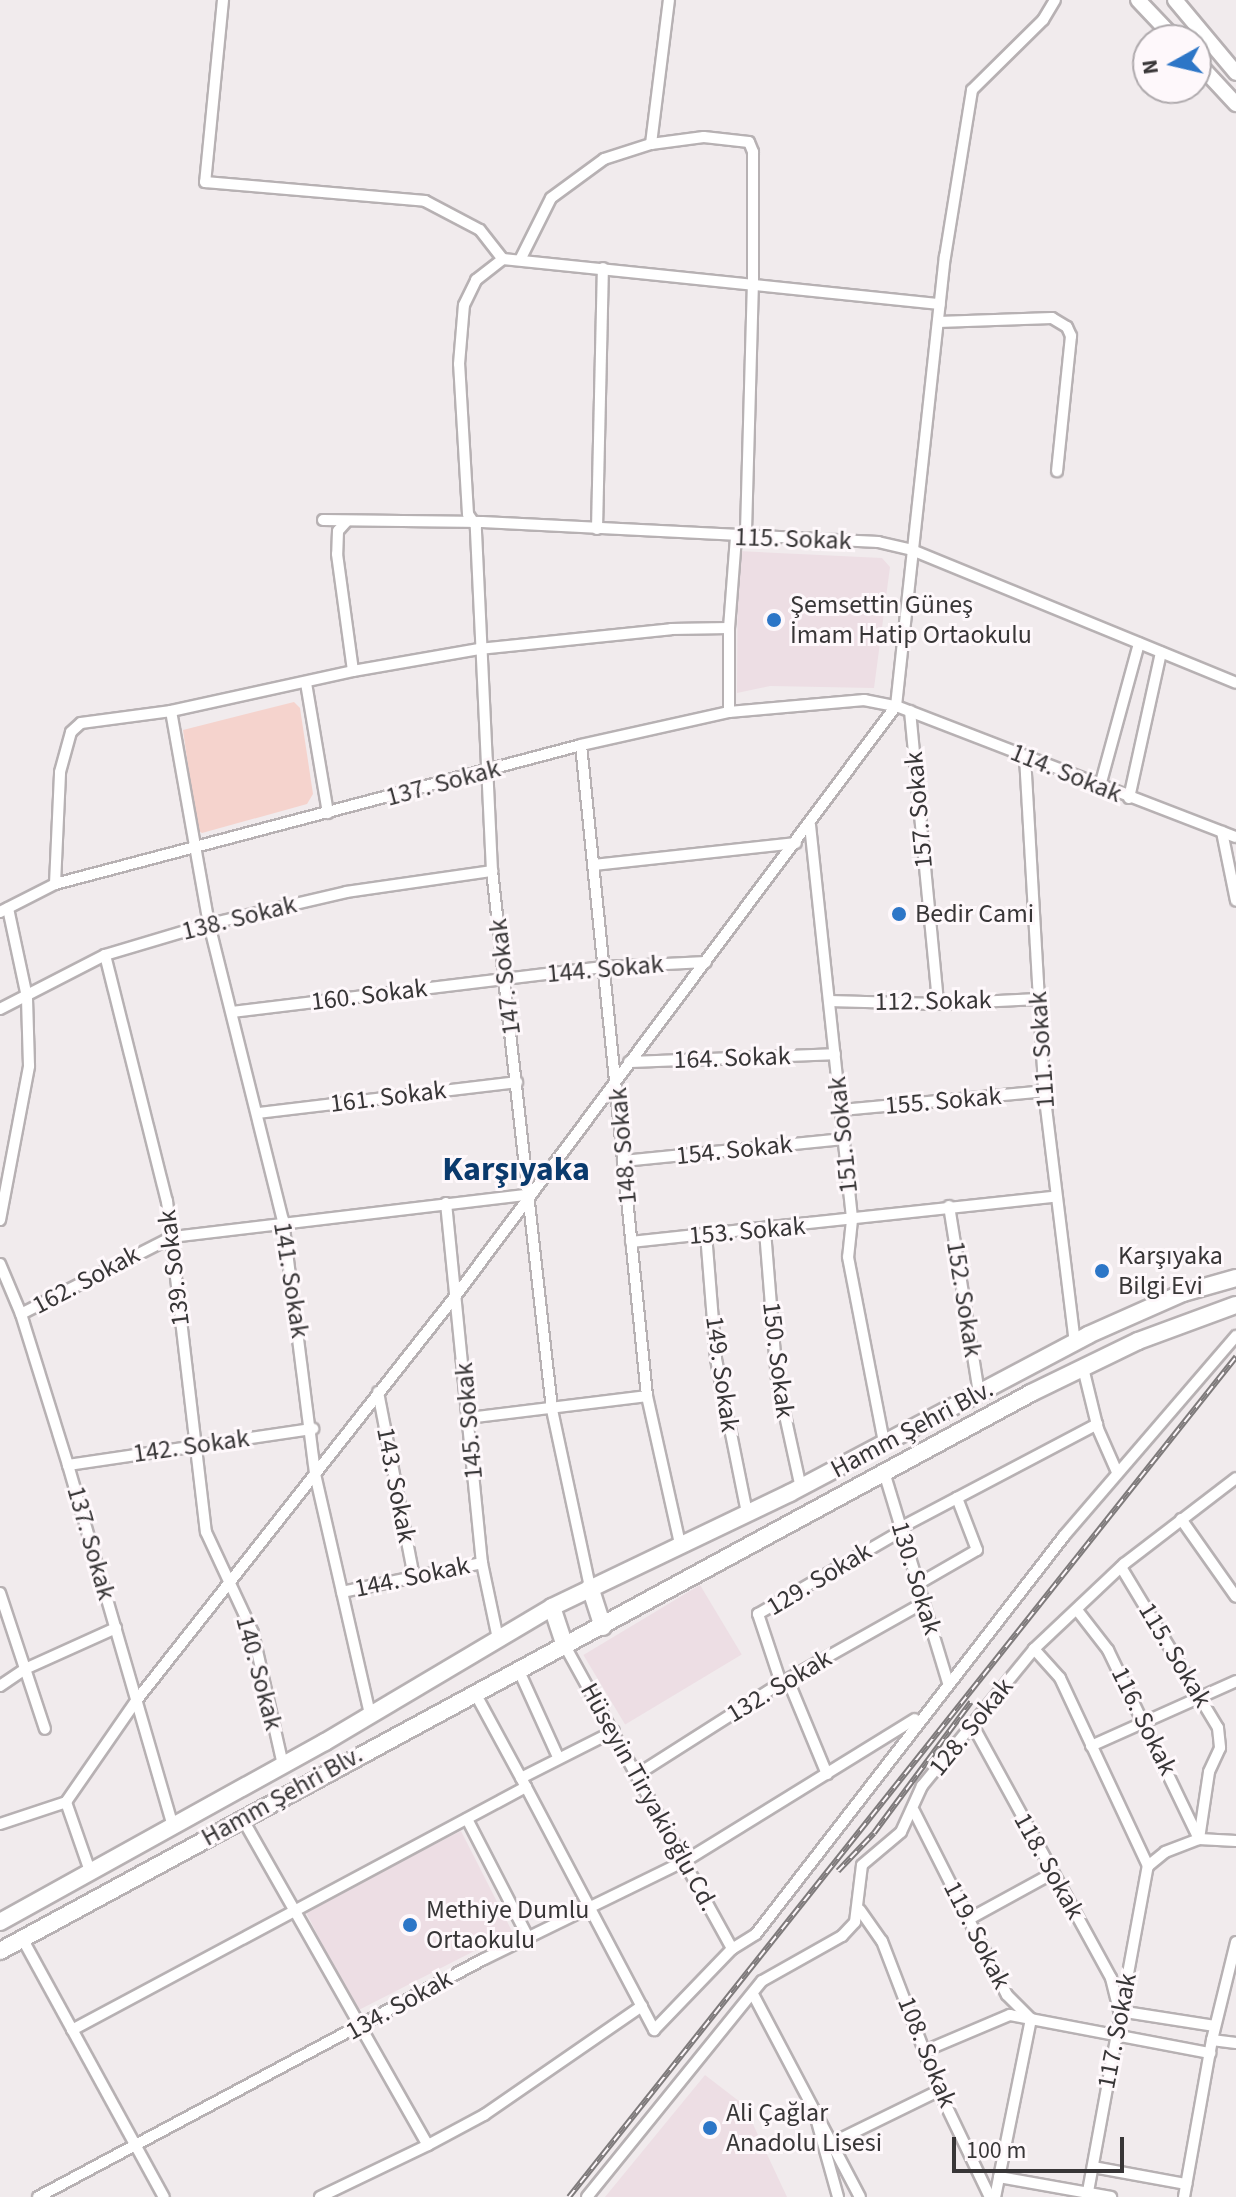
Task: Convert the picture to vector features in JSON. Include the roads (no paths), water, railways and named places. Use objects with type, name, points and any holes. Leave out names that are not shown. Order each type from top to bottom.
[{"type":"main road","points":[[1138,0],[1161,24]]},
{"type":"main road","points":[[1175,0],[1236,73]]},
{"type":"main road","points":[[1212,78],[1236,104]]},
{"type":"main road","name":"Hamm Şehri Blv.","points":[[0,1922],[283,1765],[590,1587],[801,1488],[1075,1342],[1183,1293],[1236,1278]]},
{"type":"main road","name":"Hamm Şehri Blv.","points":[[0,1951],[242,1818],[603,1627],[884,1472],[1083,1368],[1236,1305]]},
{"type":"main road","points":[[590,1587],[603,1627]]},
{"type":"main road","points":[[552,1607],[565,1646]]},
{"type":"street","points":[[223,0],[205,182],[425,201],[480,230],[503,259],[753,281],[940,304]]},
{"type":"street","points":[[651,144],[669,0]]},
{"type":"street","points":[[0,1824],[66,1802],[136,1701],[457,1294],[896,706],[940,304],[972,90],[1043,20],[1055,0]]},
{"type":"street","points":[[520,260],[535,221],[561,188],[604,159],[651,144],[738,137],[751,145],[753,281],[741,538],[729,628],[729,712]]},
{"type":"street","name":"147. Sokak","points":[[503,259],[482,273],[467,296],[459,364],[473,522],[485,772],[492,871],[552,1409],[590,1587]]},
{"type":"street","points":[[597,529],[603,268]]},
{"type":"street","points":[[938,322],[1052,318],[1067,327],[1057,471]]},
{"type":"street","name":"115. Sokak","points":[[323,520],[473,522],[741,538],[878,542],[912,550],[1236,683]]},
{"type":"street","points":[[347,521],[338,531],[337,554],[353,671]]},
{"type":"street","points":[[55,884],[60,772],[71,732],[81,723],[171,711],[353,671],[479,649],[671,629],[729,628]]},
{"type":"street","points":[[1100,786],[1139,643]]},
{"type":"street","points":[[1129,798],[1161,652]]},
{"type":"street","points":[[306,683],[328,813]]},
{"type":"street","name":"137. Sokak","points":[[4,910],[55,884],[581,745],[729,712],[864,700],[896,706]]},
{"type":"street","name":"114. Sokak","points":[[896,706],[1236,837]]},
{"type":"street","name":"141. Sokak","points":[[171,711],[209,924],[283,1220],[313,1429],[315,1474],[370,1715]]},
{"type":"street","name":"157. Sokak","points":[[910,711],[938,1004]]},
{"type":"street","name":"148. Sokak","points":[[581,745],[647,1396],[680,1544]]},
{"type":"street","name":"111. Sokak","points":[[1025,757],[1044,1091],[1054,1197],[1075,1342]]},
{"type":"street","name":"151. Sokak","points":[[810,825],[852,1220],[848,1257],[884,1443]]},
{"type":"street","points":[[1222,832],[1236,901]]},
{"type":"street","points":[[594,865],[796,843]]},
{"type":"street","name":"138. Sokak","points":[[0,1009],[105,955],[209,924],[346,892],[492,871]]},
{"type":"street","points":[[0,1220],[29,1066],[27,997],[4,910]]},
{"type":"street","name":"139. Sokak","points":[[105,955],[172,1237],[206,1532],[231,1582]]},
{"type":"street","name":"144. Sokak","points":[[505,978],[605,967],[706,962]]},
{"type":"street","name":"160. Sokak","points":[[232,1012],[505,978]]},
{"type":"street","name":"112. Sokak","points":[[829,1001],[938,1004],[1038,999]]},
{"type":"street","name":"164. Sokak","points":[[629,1062],[835,1054]]},
{"type":"street","name":"161. Sokak","points":[[258,1113],[517,1082]]},
{"type":"street","name":"155. Sokak","points":[[841,1110],[1044,1091]]},
{"type":"street","name":"154. Sokak","points":[[623,1161],[844,1139]]},
{"type":"street","name":"162. Sokak","points":[[21,1314],[172,1237],[283,1220],[530,1194]]},
{"type":"street","name":"153. Sokak","points":[[631,1242],[765,1231],[949,1206],[1054,1197]]},
{"type":"street","name":"145. Sokak","points":[[446,1203],[482,1563],[498,1639]]},
{"type":"street","name":"152. Sokak","points":[[949,1206],[979,1393]]},
{"type":"street","name":"150. Sokak","points":[[765,1231],[777,1379],[801,1488]]},
{"type":"street","name":"149. Sokak","points":[[706,1234],[716,1359],[747,1513]]},
{"type":"street","name":"137. Sokak","points":[[0,1264],[21,1314],[68,1465],[173,1826]]},
{"type":"street","points":[[475,1693],[592,1905],[654,2030],[732,1949],[761,1928],[948,1683],[1117,1472],[1236,1336]]},
{"type":"street","points":[[1083,1368],[1097,1424],[1117,1472]]},
{"type":"street","name":"143. Sokak","points":[[378,1392],[414,1577]]},
{"type":"street","points":[[468,1418],[647,1396]]},
{"type":"street","points":[[901,1529],[1097,1424]]},
{"type":"street","name":"142. Sokak","points":[[68,1465],[194,1443],[313,1429]]},
{"type":"street","name":"130. Sokak","points":[[884,1472],[948,1683]]},
{"type":"street","name":"128. Sokak","points":[[860,1910],[862,1865],[901,1832],[914,1811],[922,1786],[1034,1649],[1121,1567],[1235,1480]]},
{"type":"street","points":[[918,1584],[977,1550],[957,1498]]},
{"type":"street","points":[[1181,1519],[1236,1597]]},
{"type":"street","name":"129. Sokak","points":[[785,1682],[758,1614],[901,1529]]},
{"type":"street","name":"144. Sokak","points":[[342,1592],[482,1563]]},
{"type":"street","name":"115. Sokak","points":[[1121,1567],[1218,1728],[1220,1748],[1209,1772],[1199,1839]]},
{"type":"street","name":"140. Sokak","points":[[231,1582],[253,1633],[283,1765]]},
{"type":"street","points":[[0,1593],[45,1729]]},
{"type":"street","name":"132. Sokak","points":[[638,1774],[785,1682],[923,1603]]},
{"type":"street","name":"116. Sokak","points":[[1077,1610],[1108,1650],[1144,1719],[1199,1839]]},
{"type":"street","points":[[0,1686],[25,1669],[116,1628]]},
{"type":"street","name":"Hüseyin Tiryakioğlu Cd.","points":[[565,1646],[732,1949]]},
{"type":"street","points":[[1034,1649],[1060,1678],[1148,1866],[1165,1852],[1199,1839],[1236,1841]]},
{"type":"street","points":[[519,1671],[558,1757]]},
{"type":"street","points":[[1091,1746],[1199,1694],[1236,1681]]},
{"type":"street","points":[[785,1682],[827,1774]]},
{"type":"street","name":"134. Sokak","points":[[38,2197],[528,1937],[685,1861],[924,1714]]},
{"type":"street","name":"118. Sokak","points":[[972,1724],[1111,1978],[1119,2011]]},
{"type":"street","points":[[72,2030],[467,1819],[558,1757],[614,1731]]},
{"type":"street","points":[[66,1802],[90,1871]]},
{"type":"street","name":"119. Sokak","points":[[914,1811],[1007,1995],[1031,2019]]},
{"type":"street","points":[[242,1818],[428,2145]]},
{"type":"street","points":[[467,1819],[528,1937]]},
{"type":"street","name":"117. Sokak","points":[[1088,2195],[1114,2037],[1148,1866]]},
{"type":"street","points":[[969,1919],[1053,1873]]},
{"type":"street","points":[[587,2197],[754,1996],[762,1981],[780,1966],[842,1936],[860,1910]]},
{"type":"street","name":"108. Sokak","points":[[860,1910],[882,1941],[940,2090],[992,2197]]},
{"type":"street","points":[[22,1938],[164,2197]]},
{"type":"street","points":[[1184,2197],[1212,2040],[1236,1942]]},
{"type":"street","points":[[754,1996],[860,2197]]},
{"type":"street","points":[[320,2197],[484,2115],[642,2006]]},
{"type":"street","points":[[1119,2011],[1215,2026]]},
{"type":"street","points":[[927,2050],[996,2019],[1031,2019],[1210,2053]]},
{"type":"street","points":[[992,2197],[999,2177],[1031,2019]]},
{"type":"street","points":[[1212,2040],[1236,2043]]},
{"type":"street","points":[[832,2143],[940,2090]]},
{"type":"street","points":[[812,2105],[838,2197]]},
{"type":"street","points":[[1093,2167],[1186,2184]]},
{"type":"street","points":[[999,2177],[1111,2197]]},
{"type":"railway","points":[[569,2197],[1236,1357]]},
{"type":"railway","points":[[838,1871],[874,1833],[971,1702]]},
{"type":"place","name":"Şemsettin Güneş İmam Hatip Ortaokulu","points":[[774,620]]},
{"type":"place","name":"Bedir Cami","points":[[899,914]]},
{"type":"place","name":"Karşıyaka Bilgi Evi","points":[[1102,1271]]},
{"type":"place","name":"Methiye Dumlu Ortaokulu","points":[[410,1925]]},
{"type":"place","name":"Ali Çağlar Anadolu Lisesi","points":[[710,2128]]},
{"type":"district","name":"Karşıyaka","points":[[516,1170]]}]
